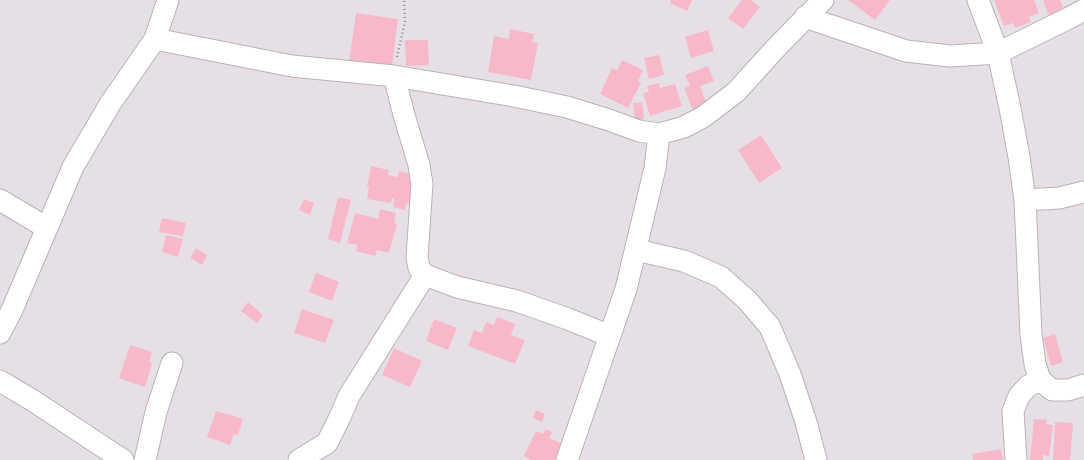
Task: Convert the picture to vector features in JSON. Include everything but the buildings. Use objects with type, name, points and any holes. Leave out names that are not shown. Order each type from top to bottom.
[{"type":"street","points":[[0,333],[12,310],[73,167],[110,104],[155,39],[168,0]]},
{"type":"street","points":[[978,0],[998,53],[1010,108],[1025,200],[1031,335],[1035,364],[1040,380],[1052,390],[1068,390],[1084,385]]},
{"type":"street","points":[[155,39],[292,66],[392,76],[514,96],[567,107],[639,131],[659,134],[684,127],[703,117],[736,92],[821,1]]},
{"type":"street","points":[[805,17],[906,51],[950,56],[998,53],[1084,10]]},
{"type":"street","points":[[392,76],[420,165],[422,178],[417,257],[419,268],[425,275],[457,287],[517,301],[610,336]]},
{"type":"street","points":[[567,460],[626,289],[655,168],[659,134]]},
{"type":"street","points":[[1025,200],[1059,198],[1084,192]]},
{"type":"street","points":[[0,200],[47,228]]},
{"type":"street","points":[[636,250],[684,261],[721,276],[747,300],[770,327],[790,374],[806,422],[816,460]]},
{"type":"street","points":[[299,460],[327,443],[349,396],[425,275]]},
{"type":"street","points":[[145,460],[156,412],[172,362]]},
{"type":"street","points":[[1016,460],[1013,411],[1019,396],[1028,386],[1040,380]]},
{"type":"street","points":[[0,381],[32,400],[123,460]]},
{"type":"path","points":[[392,76],[405,22],[404,0]]}]
